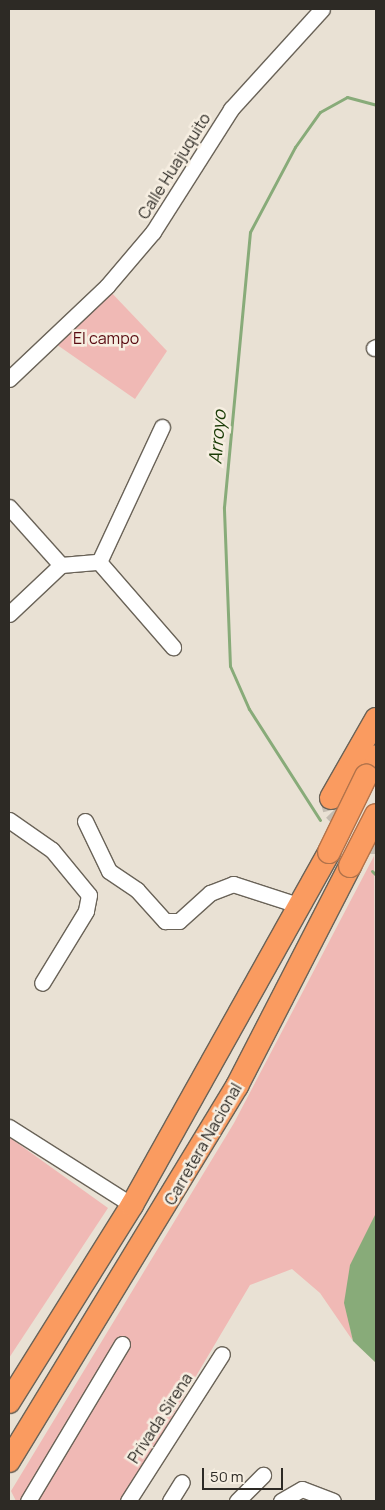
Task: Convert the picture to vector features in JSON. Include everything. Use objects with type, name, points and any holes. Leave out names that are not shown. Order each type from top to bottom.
[{"type":"highway","points":[[331,798],[376,719]]},
{"type":"highway","name":"Carretera Nacional","points":[[9,1402],[132,1204],[301,906],[376,756]]},
{"type":"highway","name":"Carretera Nacional","points":[[9,1461],[237,1086],[376,816]]},
{"type":"street","name":"Calle Huajuquito","points":[[9,379],[107,286],[153,232],[231,109],[322,9]]},
{"type":"street","points":[[99,562],[162,427]]},
{"type":"street","points":[[9,507],[61,565]]},
{"type":"street","points":[[9,614],[61,565],[99,562]]},
{"type":"street","points":[[99,562],[173,647]]},
{"type":"street","points":[[9,820],[52,850],[89,895],[86,911],[42,983]]},
{"type":"street","points":[[85,821],[109,871],[137,890],[165,921],[180,921],[210,893],[232,884],[301,906]]},
{"type":"street","points":[[9,1126],[132,1204]]},
{"type":"street","points":[[28,1501],[122,1344]]},
{"type":"street","name":"Privada Sirena","points":[[128,1501],[222,1354]]},
{"type":"street","points":[[237,1501],[262,1475]]},
{"type":"street","points":[[170,1501],[182,1482]]},
{"type":"street","points":[[281,1501],[302,1489],[332,1501]]},
{"type":"green space","name":"El campo","points":[[107,288],[167,351],[135,399],[53,342]]},
{"type":"green space","points":[[374,856],[376,1236],[349,1323],[353,1341],[320,1293],[292,1269],[250,1285],[122,1501],[16,1501],[11,1491],[234,1123]]},
{"type":"green space","points":[[9,1137],[108,1208],[9,1358]]},
{"type":"shaded area","points":[[376,1213],[376,1363],[353,1341],[344,1303],[350,1265]]},
{"type":"waterway","name":"Arroyo","points":[[320,820],[249,709],[230,666],[224,507],[250,232],[295,147],[320,112],[347,97],[376,105]]},
{"type":"waterway","name":"Arroyo","points":[[372,871],[376,875]]},
{"type":"tunnel","points":[[331,798],[334,810],[359,836],[368,843],[376,843]]}]
